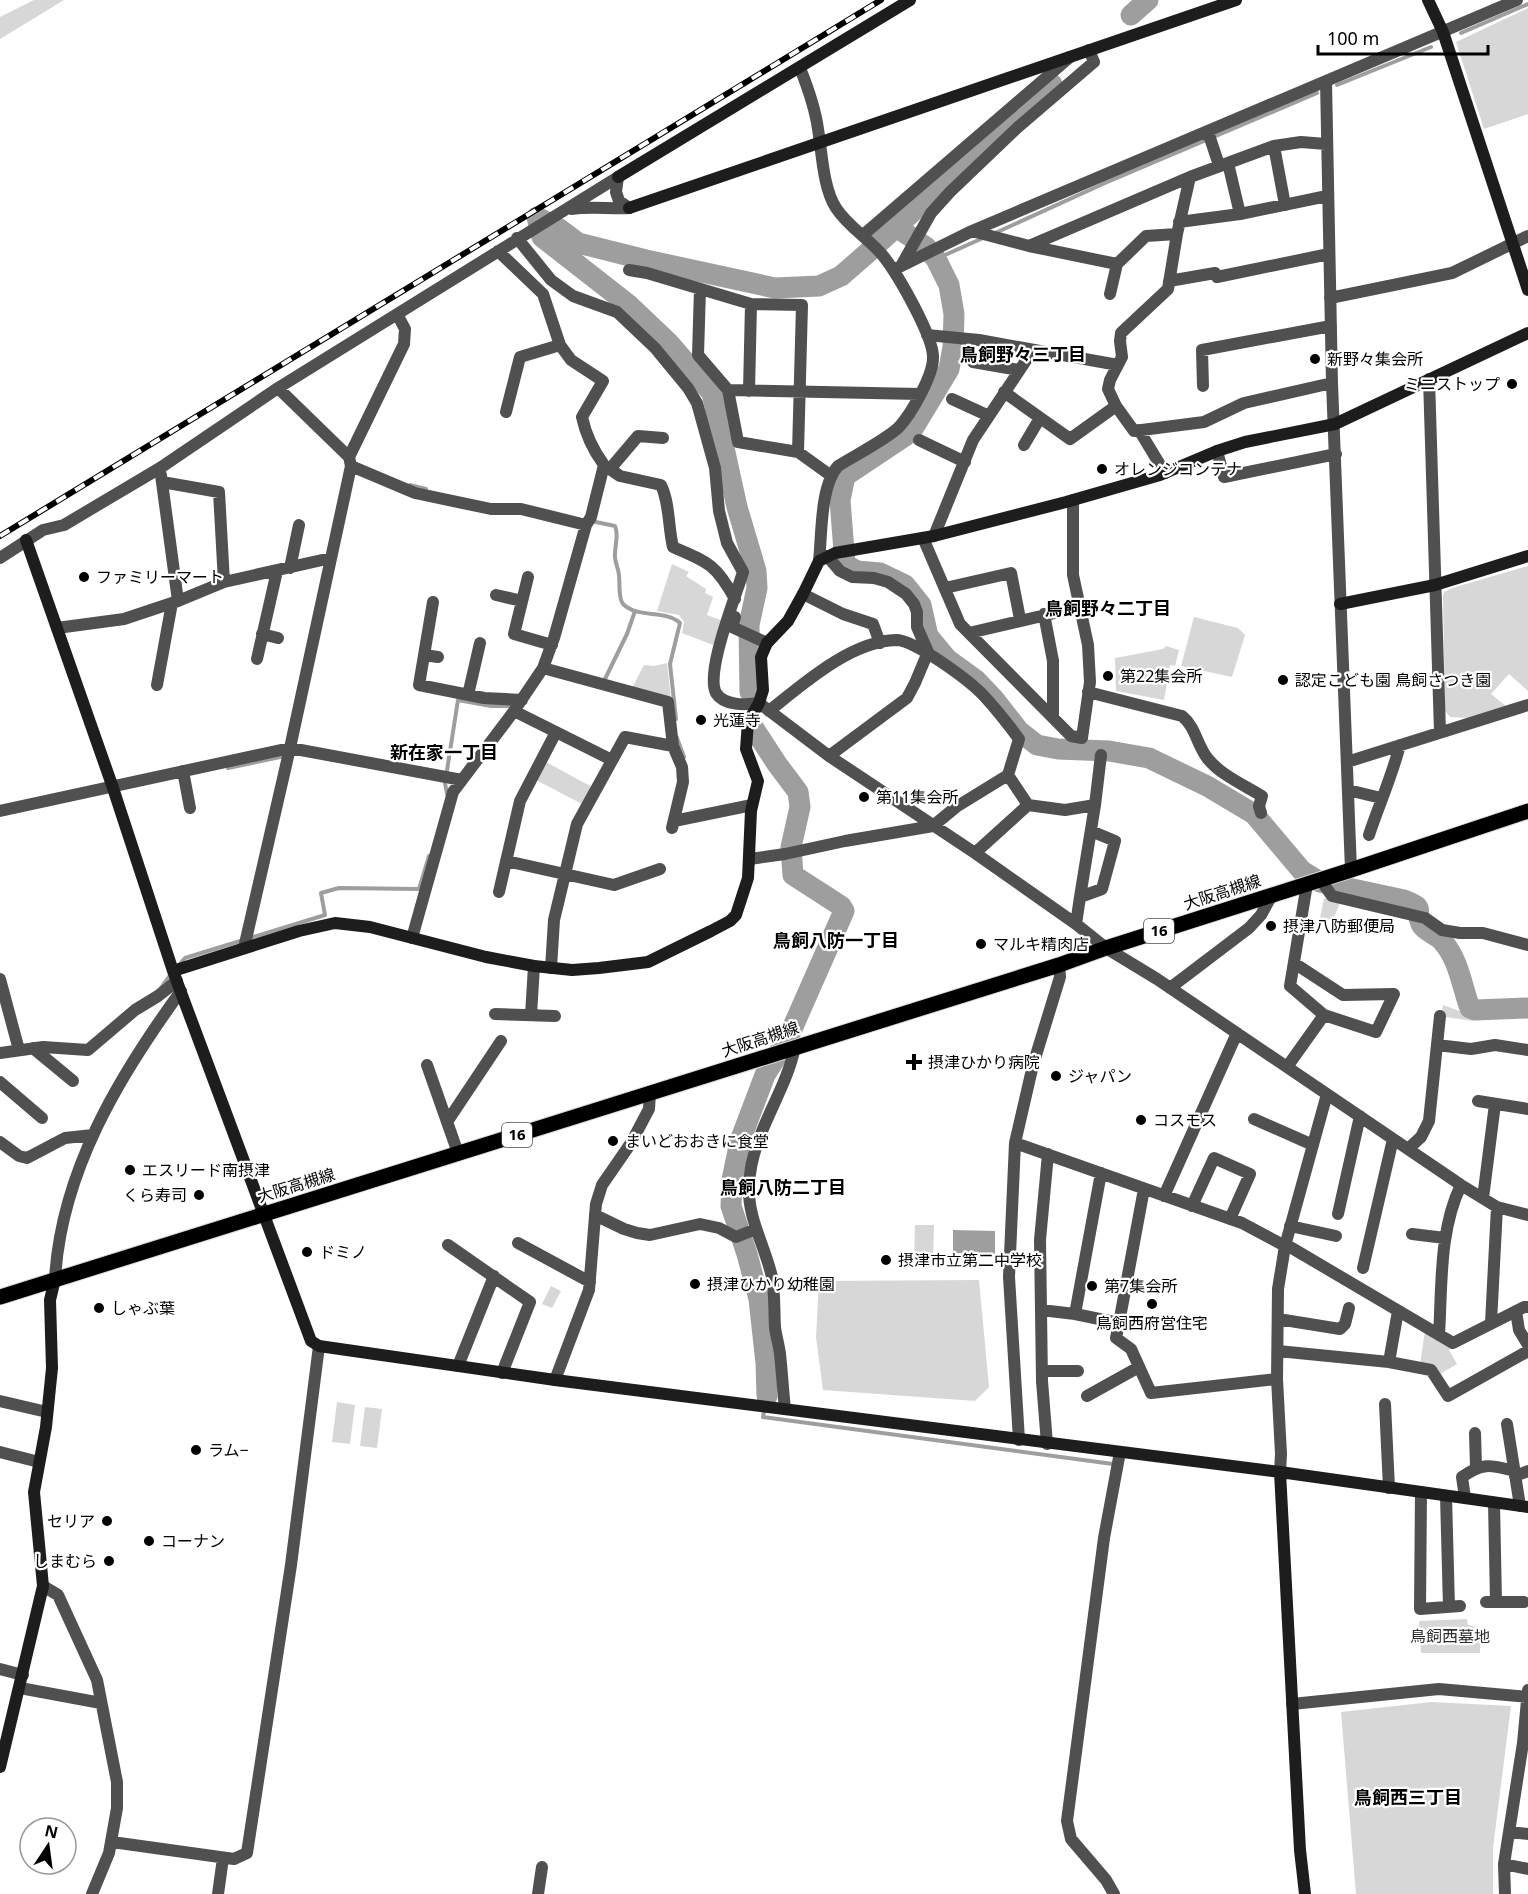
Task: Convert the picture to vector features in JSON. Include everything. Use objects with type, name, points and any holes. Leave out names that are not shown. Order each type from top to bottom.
[{"type":"main road","name":"大阪高槻線","points":[[0,1297],[1059,965],[1528,811]]},
{"type":"street","points":[[0,558],[43,530],[64,525],[160,468],[278,388],[517,238],[910,0]]},
{"type":"street","points":[[564,211],[585,207],[629,208],[1236,0]]},
{"type":"street","points":[[1428,0],[1443,32],[1528,290]]},
{"type":"street","points":[[897,268],[944,245],[982,234],[1208,132],[1517,0]]},
{"type":"street","points":[[897,268],[928,219],[950,192],[1017,128],[1094,62],[1089,50]]},
{"type":"street","points":[[865,238],[1071,56]]},
{"type":"street","points":[[764,707],[761,657],[767,643],[788,621],[827,557],[826,488],[830,475],[838,466],[898,428],[920,394],[934,359],[932,344],[897,268],[849,223],[836,208],[828,191],[811,94],[800,68]]},
{"type":"street","points":[[1326,81],[1332,383],[1351,870]]},
{"type":"street","points":[[1208,132],[1223,164],[1240,214]]},
{"type":"street","points":[[1029,246],[1190,177],[1274,146],[1301,142],[1326,144]]},
{"type":"street","points":[[1274,146],[1285,205]]},
{"type":"street","points":[[618,177],[616,192],[619,201],[629,208]]},
{"type":"street","points":[[1190,177],[1178,228],[1168,289],[1121,333],[1122,357],[1108,389],[1116,406],[1134,431],[1204,422],[1244,403],[1332,383]]},
{"type":"street","points":[[1110,294],[1117,264],[1146,236],[1327,196]]},
{"type":"street","points":[[982,234],[1117,264]]},
{"type":"street","points":[[1330,298],[1452,273],[1528,236]]},
{"type":"street","points":[[517,238],[551,280],[573,296],[618,312],[655,348],[688,388],[697,403],[715,468],[719,511],[727,543],[743,572],[714,658],[713,681],[716,694],[739,705],[764,707],[829,756],[1076,924],[1106,948],[1170,988],[1461,1185],[1497,1207],[1528,1215]]},
{"type":"street","points":[[498,251],[543,294],[560,345],[571,360],[603,381],[582,417],[593,450],[607,467],[620,476],[661,485],[666,495],[669,532],[673,547],[707,561],[736,595],[742,597],[732,627],[767,643]]},
{"type":"street","points":[[1169,281],[1215,273],[1217,277],[1329,254]]},
{"type":"street","points":[[629,270],[751,304],[802,306],[798,452]]},
{"type":"street","points":[[700,289],[698,355],[728,390],[738,442],[798,452],[830,475]]},
{"type":"street","points":[[749,391],[751,304]]},
{"type":"street","points":[[245,942],[289,754],[350,461],[404,344],[405,329],[397,314]]},
{"type":"street","points":[[1203,386],[1202,350],[1331,327]]},
{"type":"street","points":[[827,557],[852,550],[929,537],[1073,500],[1165,473],[1245,442],[1335,424],[1528,333]]},
{"type":"street","points":[[927,335],[1118,365]]},
{"type":"street","points":[[506,412],[520,357],[560,345]]},
{"type":"street","points":[[1033,350],[974,440],[929,537],[945,588],[960,624],[1071,736],[1082,738],[1090,682],[1088,645],[1073,575],[1073,500]]},
{"type":"street","points":[[973,362],[1019,370]]},
{"type":"street","points":[[1429,380],[1440,732]]},
{"type":"street","points":[[278,388],[350,461],[415,493],[491,508],[521,509],[588,522]]},
{"type":"street","points":[[728,390],[920,394]]},
{"type":"street","points":[[1004,392],[1070,439],[1116,406]]},
{"type":"street","points":[[952,399],[988,416]]},
{"type":"street","points":[[1024,445],[1040,418]]},
{"type":"street","points":[[1139,430],[1165,473]]},
{"type":"street","points":[[412,938],[453,792],[452,778],[514,711],[543,668],[607,467],[638,436],[663,438]]},
{"type":"street","points":[[919,440],[964,462]]},
{"type":"street","points":[[1217,451],[1224,477],[1336,454]]},
{"type":"street","points":[[157,685],[175,602],[160,468]]},
{"type":"street","points":[[162,482],[219,492],[224,582]]},
{"type":"street","points":[[290,568],[300,525]]},
{"type":"street","points":[[26,540],[112,785],[177,981],[311,1341],[319,1346],[555,1380],[1280,1472],[1524,1507],[1515,1473],[1507,1424]]},
{"type":"street","points":[[1340,604],[1435,585],[1528,556]]},
{"type":"street","points":[[827,557],[840,571],[852,577],[881,580],[906,594],[914,604],[917,612],[917,627],[928,652],[907,698],[829,756]]},
{"type":"street","points":[[57,628],[124,619],[224,582],[331,558]]},
{"type":"street","points":[[257,659],[277,571]]},
{"type":"street","points":[[945,588],[1011,573],[1020,619]]},
{"type":"street","points":[[528,577],[514,634],[552,645]]},
{"type":"street","points":[[804,594],[843,614],[873,624],[880,643]]},
{"type":"street","points":[[496,595],[522,601]]},
{"type":"street","points":[[434,602],[419,685],[468,695],[522,700]]},
{"type":"street","points":[[969,633],[1020,619],[1080,607]]},
{"type":"street","points":[[1044,614],[1053,661],[1053,717]]},
{"type":"street","points":[[262,634],[278,638]]},
{"type":"street","points":[[0,1053],[43,1047],[88,1050],[135,1010],[177,981],[245,942],[335,923],[369,927],[486,957],[534,966],[572,970],[648,962],[730,921],[736,915],[748,878],[753,806],[758,781],[746,749],[748,722],[764,707],[823,668],[850,653],[880,643],[898,640],[928,652],[982,694],[1020,739],[1008,775],[956,807],[933,826],[750,859]]},
{"type":"street","points":[[468,695],[480,643]]},
{"type":"street","points":[[424,655],[438,657]]},
{"type":"street","points":[[543,668],[668,702],[673,746],[682,767],[683,782],[673,824],[753,806]]},
{"type":"street","points":[[1088,692],[1182,716],[1189,721],[1206,758],[1215,767],[1262,796],[1259,806],[1261,813]]},
{"type":"street","points":[[1347,762],[1528,705]]},
{"type":"street","points":[[514,711],[612,760]]},
{"type":"street","points":[[499,892],[520,801],[556,732]]},
{"type":"street","points":[[551,968],[554,920],[577,824],[612,760],[625,737],[673,746]]},
{"type":"street","points":[[1369,835],[1392,777],[1400,745]]},
{"type":"street","points":[[0,811],[112,785],[289,754],[452,778]]},
{"type":"street","points":[[1076,924],[1101,755]]},
{"type":"street","points":[[183,771],[190,808]]},
{"type":"street","points":[[1008,775],[1028,805],[1065,810],[1095,806]]},
{"type":"street","points":[[1348,790],[1382,798]]},
{"type":"street","points":[[975,854],[1028,805]]},
{"type":"street","points":[[1080,897],[1102,889],[1115,841],[1091,831]]},
{"type":"street","points":[[506,861],[614,885],[660,869]]},
{"type":"street","points":[[1294,963],[1343,995],[1395,994],[1377,1032],[1324,1015],[1290,986],[1294,963],[1314,882],[1332,896],[1420,917],[1442,930],[1483,933],[1528,945]]},
{"type":"street","points":[[1170,988],[1249,928],[1261,915],[1272,894]]},
{"type":"street","points":[[1019,1440],[1010,1306],[1015,1143],[1034,1065],[1060,977],[1059,965]]},
{"type":"street","points":[[531,1015],[534,966]]},
{"type":"street","points":[[0,979],[3,1002],[19,1050]]},
{"type":"street","points":[[0,1767],[43,1586],[34,1492],[52,1368],[50,1300],[65,1212],[75,1179],[93,1135],[117,1087],[177,981]]},
{"type":"street","points":[[495,1014],[555,1016]]},
{"type":"street","points":[[1287,1067],[1324,1015]]},
{"type":"street","points":[[1408,1149],[1421,1137],[1429,1121],[1440,1016]]},
{"type":"street","points":[[1164,1196],[1237,1033]]},
{"type":"street","points":[[447,1122],[501,1041]]},
{"type":"street","points":[[1437,1045],[1472,1049],[1495,1045],[1528,1050]]},
{"type":"street","points":[[33,1048],[73,1081]]},
{"type":"street","points":[[784,1409],[780,1354],[775,1330],[773,1285],[756,1230],[748,1184],[754,1149],[790,1068],[792,1048]]},
{"type":"street","points":[[428,1065],[458,1153]]},
{"type":"street","points":[[0,1082],[42,1118]]},
{"type":"street","points":[[555,1380],[589,1290],[596,1204],[602,1185],[631,1143],[650,1109],[650,1093]]},
{"type":"street","points":[[1305,1894],[1300,1850],[1280,1472],[1277,1379],[1278,1289],[1285,1245],[1327,1094]]},
{"type":"street","points":[[1478,1101],[1528,1109]]},
{"type":"street","points":[[1483,1198],[1494,1104]]},
{"type":"street","points":[[1338,1214],[1360,1116]]},
{"type":"street","points":[[1254,1119],[1312,1145]]},
{"type":"street","points":[[0,1142],[19,1156],[27,1158],[65,1138],[93,1135]]},
{"type":"street","points":[[1363,1268],[1393,1139]]},
{"type":"street","points":[[1015,1143],[1242,1223],[1285,1245],[1453,1343],[1522,1309]]},
{"type":"street","points":[[1047,1444],[1042,1371],[1040,1240],[1048,1154]]},
{"type":"street","points":[[1192,1206],[1214,1158],[1250,1174],[1230,1219]]},
{"type":"street","points":[[1075,1314],[1101,1173]]},
{"type":"street","points":[[1439,1335],[1446,1238],[1456,1196],[1461,1185]]},
{"type":"street","points":[[1144,1190],[1116,1338],[1131,1349],[1151,1393],[1277,1379]]},
{"type":"street","points":[[1491,1323],[1497,1207]]},
{"type":"street","points":[[595,1215],[624,1229],[650,1234],[700,1224],[719,1228],[736,1237],[756,1230]]},
{"type":"street","points":[[1290,1226],[1336,1236]]},
{"type":"street","points":[[1413,1234],[1446,1238]]},
{"type":"street","points":[[518,1243],[590,1282]]},
{"type":"street","points":[[448,1245],[530,1302],[502,1372]]},
{"type":"street","points":[[458,1366],[494,1276]]},
{"type":"street","points":[[1278,1319],[1340,1329],[1345,1324],[1349,1308]]},
{"type":"street","points":[[1522,1309],[1519,1330],[1528,1345]]},
{"type":"street","points":[[1041,1310],[1119,1323]]},
{"type":"street","points":[[1389,1362],[1398,1311]]},
{"type":"street","points":[[111,1842],[234,1859],[247,1853],[291,1565],[319,1346]]},
{"type":"street","points":[[1278,1351],[1389,1362],[1431,1370],[1448,1396],[1528,1351]]},
{"type":"street","points":[[1087,1395],[1140,1368]]},
{"type":"street","points":[[1042,1371],[1078,1371]]},
{"type":"street","points":[[0,1401],[47,1412]]},
{"type":"street","points":[[1385,1404],[1381,1429],[1389,1488]]},
{"type":"street","points":[[1475,1432],[1476,1467]]},
{"type":"street","points":[[0,1452],[39,1462]]},
{"type":"street","points":[[1114,1894],[1106,1880],[1071,1839],[1067,1821],[1104,1538],[1120,1452]]},
{"type":"street","points":[[1465,1498],[1462,1476],[1476,1467],[1488,1465],[1515,1473],[1528,1471]]},
{"type":"street","points":[[1421,1492],[1420,1609],[1454,1606],[1446,1496]]},
{"type":"street","points":[[1494,1503],[1491,1602],[1524,1602]]},
{"type":"street","points":[[43,1586],[58,1595],[65,1606],[97,1680],[117,1782],[117,1808],[111,1842],[105,1865],[92,1894]]},
{"type":"street","points":[[0,1669],[23,1674]]},
{"type":"street","points":[[20,1688],[101,1703]]},
{"type":"street","points":[[1292,1704],[1439,1689],[1528,1694],[1523,1743],[1504,1864],[1505,1894]]},
{"type":"street","points":[[1509,1832],[1528,1834]]},
{"type":"street","points":[[218,1894],[223,1857]]},
{"type":"street","points":[[1504,1864],[1528,1869]]},
{"type":"street","points":[[538,1894],[542,1867]]},
{"type":"green space","points":[[34,0],[64,0],[0,39],[0,17]]},
{"type":"green space","points":[[1528,8],[1528,114],[1484,129],[1456,42]]},
{"type":"green space","points":[[672,564],[689,572],[686,576],[706,589],[705,593],[713,597],[707,615],[723,621],[713,645],[682,633],[684,622],[679,615],[657,611]]},
{"type":"green space","points":[[1528,566],[1528,691],[1509,674],[1491,694],[1506,706],[1468,718],[1450,717],[1445,711],[1444,592]]},
{"type":"green space","points":[[1194,617],[1238,628],[1245,635],[1232,677],[1181,666]]},
{"type":"green space","points":[[1166,646],[1179,650],[1175,666],[1170,665],[1164,700],[1116,691],[1115,658],[1163,649]]},
{"type":"green space","points":[[667,663],[671,700],[632,688],[644,665],[654,666]]},
{"type":"green space","points":[[546,762],[592,787],[582,804],[536,780]]},
{"type":"green space","points":[[1324,898],[1340,903],[1333,920],[1320,918]]},
{"type":"green space","points":[[1443,1005],[1473,1016],[1473,1021],[1446,1017],[1442,1014]]},
{"type":"green space","points":[[915,1225],[934,1225],[933,1266],[914,1266]]},
{"type":"green space","points":[[979,1280],[989,1387],[975,1401],[823,1390],[816,1337],[819,1281]]},
{"type":"green space","points":[[551,1286],[561,1291],[552,1308],[542,1304]]},
{"type":"green space","points":[[1425,1330],[1452,1347],[1449,1350],[1457,1364],[1440,1374],[1420,1365]]},
{"type":"green space","points":[[337,1402],[355,1405],[350,1444],[332,1442]]},
{"type":"green space","points":[[365,1407],[382,1409],[377,1448],[360,1446]]},
{"type":"green space","name":"鳥飼西墓地","points":[[1467,1619],[1468,1625],[1481,1628],[1480,1653],[1421,1653],[1419,1621]]},
{"type":"green space","points":[[1431,1702],[1511,1706],[1493,1848],[1493,1894],[1356,1894],[1341,1712]]},
{"type":"shaded area","points":[[953,1230],[995,1231],[995,1254],[953,1253]]},
{"type":"waterway","points":[[1131,15],[1148,0]]},
{"type":"waterway","points":[[1461,33],[1528,4]]},
{"type":"waterway","points":[[1337,85],[1431,47]]},
{"type":"waterway","points":[[537,217],[558,228],[578,243],[646,260],[775,288],[819,286],[841,276],[1052,84]]},
{"type":"waterway","points":[[993,234],[1105,183],[1317,93]]},
{"type":"waterway","points":[[537,217],[542,237],[629,305],[669,343],[712,393],[737,507],[756,571],[757,588],[749,625],[750,692]]},
{"type":"waterway","points":[[896,227],[926,247],[936,259],[949,285],[954,314],[953,347],[949,369],[911,432],[845,476],[840,500],[845,564],[857,571],[880,573],[905,585],[921,605],[928,636],[947,659],[976,680],[1019,731],[1037,745],[1058,749],[1109,751],[1149,758],[1207,786],[1254,814],[1302,871],[1320,882],[1404,900],[1418,907],[1419,919],[1423,927],[1441,940],[1453,957],[1470,1008],[1475,1010],[1528,1008]]},
{"type":"waterway","points":[[936,259],[983,238]]},
{"type":"waterway","points":[[410,485],[426,489]]},
{"type":"waterway","points":[[591,521],[615,526],[617,536],[615,557],[619,573],[620,598],[623,604],[629,609],[667,616],[680,623],[670,664],[676,719]]},
{"type":"waterway","points":[[604,681],[627,634],[635,611]]},
{"type":"waterway","points":[[447,794],[445,783],[458,700],[491,706],[511,706]]},
{"type":"waterway","points":[[751,724],[798,792],[800,807],[791,847],[793,875],[841,906],[844,911],[788,1038],[765,1075],[740,1141],[732,1180],[731,1206],[759,1299],[767,1396]]},
{"type":"waterway","points":[[677,738],[684,757]]},
{"type":"waterway","points":[[228,768],[285,756]]},
{"type":"waterway","points":[[180,964],[185,958],[325,915],[321,893],[339,888],[419,889],[429,856]]},
{"type":"waterway","points":[[161,988],[171,974]]},
{"type":"waterway","points":[[767,1396],[763,1417],[1113,1464]]},
{"type":"railway","points":[[0,536],[881,0]]},
{"type":"place","name":"新野々集会所","points":[[1315,359]]},
{"type":"place","name":"ミニストップ","points":[[1512,384]]},
{"type":"place","name":"オレンジコンテナ","points":[[1102,469]]},
{"type":"place","name":"ファミリーマート","points":[[84,577]]},
{"type":"place","name":"第22集会所","points":[[1108,676]]},
{"type":"place","name":"認定こども園 鳥飼さつき園","points":[[1283,680]]},
{"type":"place","name":"光蓮寺","points":[[701,720]]},
{"type":"place","name":"第11集会所","points":[[864,797]]},
{"type":"place","name":"摂津八防郵便局","points":[[1271,926]]},
{"type":"place","name":"マルキ精肉店","points":[[981,944]]},
{"type":"place","name":"摂津ひかり病院","points":[[914,1062]]},
{"type":"place","name":"ジャパン","points":[[1056,1076]]},
{"type":"place","name":"コスモス","points":[[1141,1120]]},
{"type":"place","name":"まいどおおきに食堂","points":[[613,1141]]},
{"type":"place","name":"エスリード南摂津","points":[[130,1170]]},
{"type":"place","name":"くら寿司","points":[[199,1195]]},
{"type":"place","name":"ドミノ","points":[[307,1252]]},
{"type":"place","name":"摂津市立第二中学校","points":[[886,1260]]},
{"type":"place","name":"摂津ひかり幼稚園","points":[[695,1284]]},
{"type":"place","name":"第7集会所","points":[[1092,1286]]},
{"type":"place","name":"鳥飼西府営住宅","points":[[1152,1304]]},
{"type":"place","name":"しゃぶ葉","points":[[99,1308]]},
{"type":"place","name":"ラム−","points":[[196,1450]]},
{"type":"place","name":"セリア","points":[[107,1521]]},
{"type":"place","name":"コーナン","points":[[149,1541]]},
{"type":"place","name":"しまむら","points":[[109,1561]]},
{"type":"district","name":"鳥飼野々三丁目","points":[[1023,355]]},
{"type":"district","name":"鳥飼野々二丁目","points":[[1108,609]]},
{"type":"district","name":"新在家一丁目","points":[[444,753]]},
{"type":"district","name":"鳥飼八防一丁目","points":[[836,941]]},
{"type":"district","name":"鳥飼八防二丁目","points":[[783,1188]]},
{"type":"district","name":"鳥飼西三丁目","points":[[1408,1798]]}]
